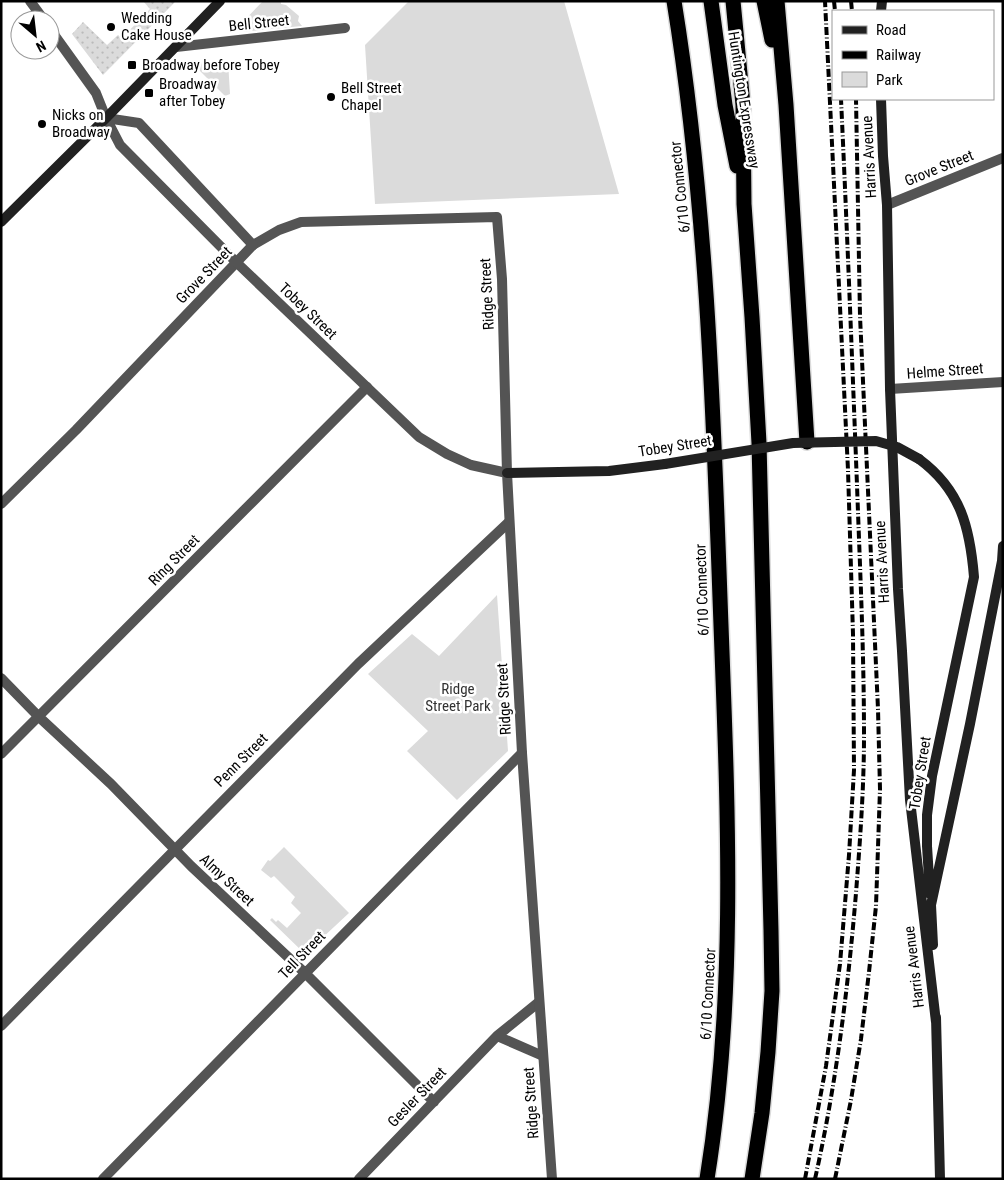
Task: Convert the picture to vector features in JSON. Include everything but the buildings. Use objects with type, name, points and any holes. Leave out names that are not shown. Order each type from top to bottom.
[{"type":"highway","name":"6/10 Connector","points":[[674,1],[698,188],[708,308],[726,766],[728,898],[726,998],[716,1117],[707,1179]]},
{"type":"highway","name":"Huntington Expressway","points":[[711,1],[725,105],[744,204]]},
{"type":"highway","points":[[732,1],[743,105],[744,204],[758,443],[772,956],[768,1052],[762,1113],[752,1179]]},
{"type":"highway","points":[[764,1],[786,105]]},
{"type":"highway","points":[[777,1],[786,105],[807,442]]},
{"type":"main road","points":[[1,222],[220,1]]},
{"type":"main road","name":"Harris Avenue","points":[[881,100],[887,205],[890,389],[898,589],[910,800],[936,1022]]},
{"type":"main road","name":"Tobey Street","points":[[507,473],[609,471],[665,464],[793,443],[876,441],[897,447],[919,459],[932,469],[950,490],[967,527],[972,550],[974,577],[932,776],[927,815],[931,905]]},
{"type":"main road","name":"Harris Avenue","points":[[940,1179],[931,905],[970,724],[1002,561],[1003,546]]},
{"type":"street","name":"Bell Street","points":[[176,47],[345,28]]},
{"type":"street","name":"Tobey Street","points":[[60,43],[96,93],[120,145],[237,263],[419,437],[447,454],[471,465],[507,473]]},
{"type":"street","points":[[106,118],[139,123],[253,245]]},
{"type":"street","name":"Grove Street","points":[[887,205],[1003,158]]},
{"type":"street","name":"Grove Street","points":[[1,504],[76,430],[253,245],[280,230],[300,222],[497,217]]},
{"type":"street","name":"Ridge Street","points":[[497,217],[502,279],[509,522],[522,753],[552,1179]]},
{"type":"street","name":"Helme Street","points":[[890,389],[1003,382]]},
{"type":"street","name":"Ring Street","points":[[1,754],[367,387]]},
{"type":"street","name":"Penn Street","points":[[1,1026],[358,664],[509,522]]},
{"type":"street","name":"Almy Street","points":[[1,678],[39,717],[111,784],[174,849],[305,973],[434,1102]]},
{"type":"street","name":"Tell Street","points":[[103,1179],[522,753]]},
{"type":"street","name":"Gesler Street","points":[[359,1179],[498,1036],[539,1002]]},
{"type":"street","points":[[498,1036],[543,1056]]},
{"type":"green space","points":[[143,1],[176,1],[103,75],[72,34],[83,22],[107,45],[118,35],[122,38],[150,9]]},
{"type":"green space","points":[[263,1],[281,1],[281,4],[286,5],[299,16],[298,21],[302,26],[242,32],[239,30],[238,27]]},
{"type":"green space","points":[[409,1],[564,1],[619,194],[375,204],[365,45]]},
{"type":"green space","points":[[228,61],[230,94],[225,96],[198,67],[202,62]]},
{"type":"green space","name":"Ridge Street Park","points":[[497,595],[508,751],[457,800],[407,751],[428,731],[368,674],[412,634],[439,656]]},
{"type":"green space","points":[[284,847],[349,913],[305,954],[270,920],[272,918],[276,922],[278,920],[287,928],[301,913],[291,903],[295,897],[274,876],[271,878],[261,870],[268,860],[270,861]]},
{"type":"railway","points":[[805,1179],[826,1066],[840,964],[854,770],[853,634],[848,470],[825,1]]},
{"type":"railway","points":[[834,1],[835,10]]},
{"type":"railway","points":[[851,1],[852,10]]},
{"type":"railway","points":[[815,1179],[835,1073],[845,1001],[856,893],[864,756],[862,610],[841,100]]},
{"type":"railway","points":[[835,1179],[851,1100],[869,972],[876,906],[880,789],[860,316],[856,100]]},
{"type":"place","name":"Wedding Cake House","points":[[111,27]]},
{"type":"place","name":"Broadway before Tobey","points":[[132,65]]},
{"type":"place","name":"Broadway after Tobey","points":[[149,93]]},
{"type":"place","name":"Bell Street Chapel","points":[[331,97]]},
{"type":"place","name":"Nicks on Broadway","points":[[42,124]]}]
